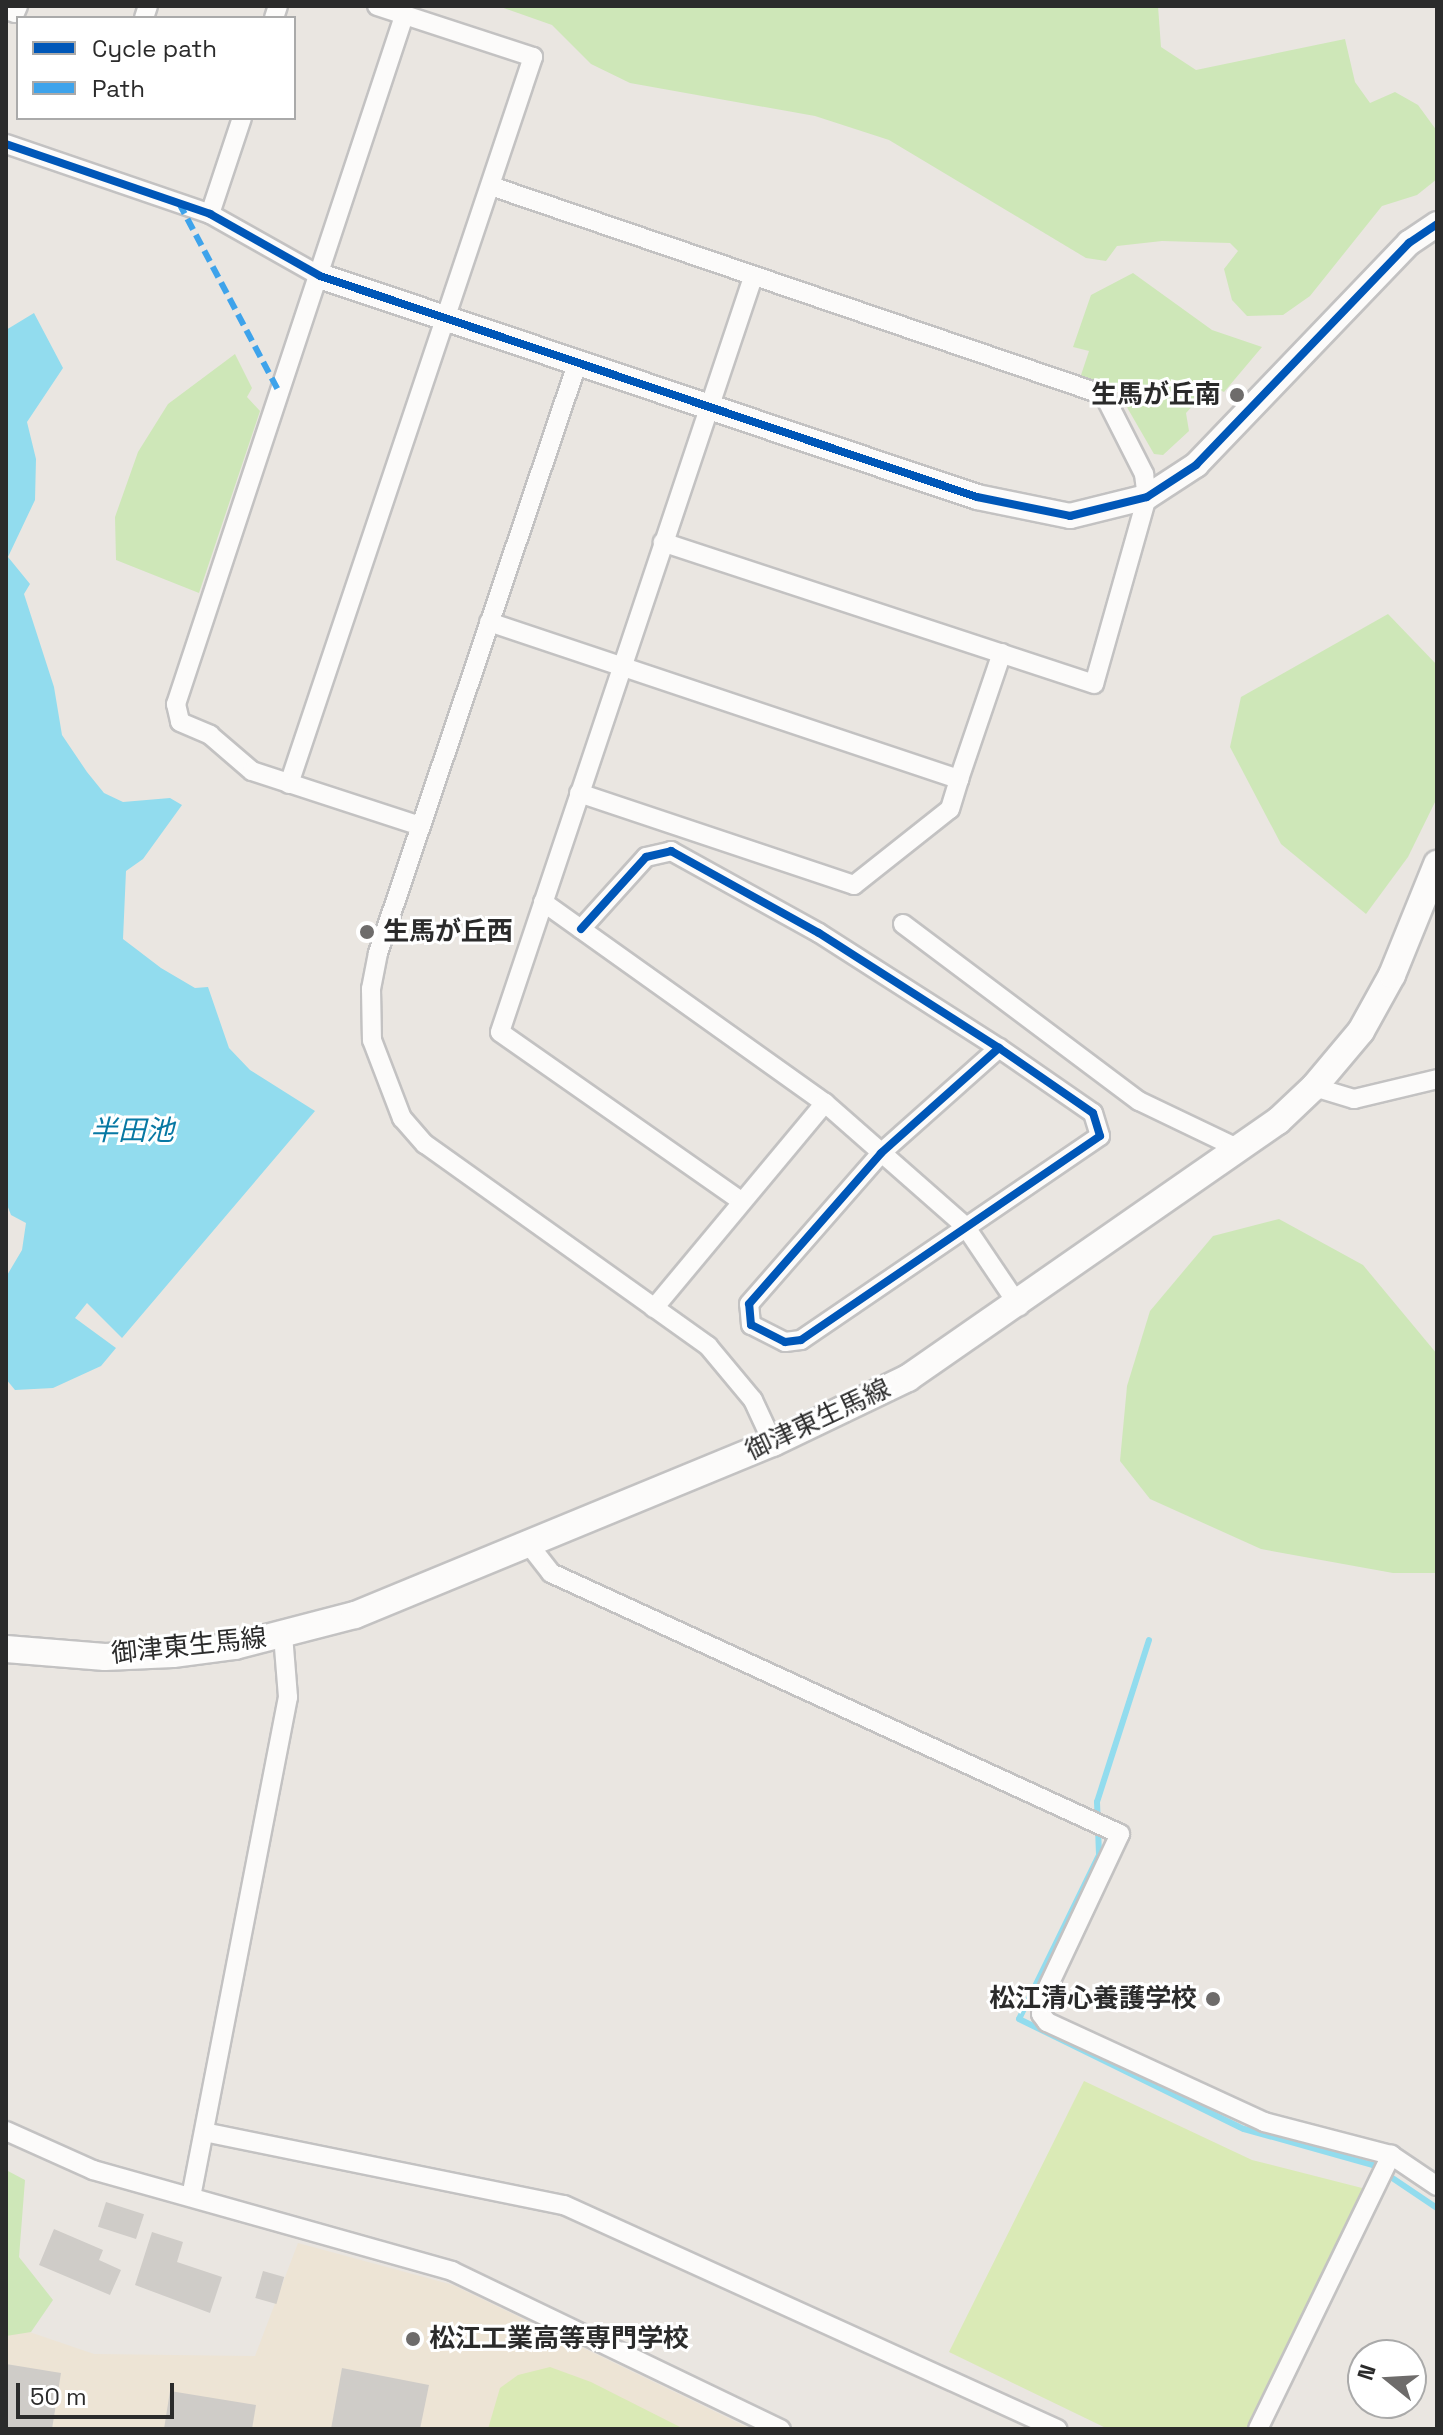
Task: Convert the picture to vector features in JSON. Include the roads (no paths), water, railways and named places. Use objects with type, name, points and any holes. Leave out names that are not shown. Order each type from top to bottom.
[{"type":"main road","name":"御津東生馬線","points":[[6,1649],[105,1657],[173,1654],[283,1635],[355,1615],[530,1546],[773,1443],[908,1378],[1019,1306],[1237,1148],[1314,1087],[1361,1031],[1392,975],[1437,864]]},
{"type":"street","points":[[289,784],[533,57],[377,6]]},
{"type":"street","points":[[404,16],[176,704],[180,722],[210,735],[252,771],[420,826]]},
{"type":"street","points":[[210,214],[241,120]]},
{"type":"street","points":[[6,144],[210,214],[320,276],[708,409],[1026,512],[1070,516],[1147,497],[1196,465],[1367,285],[1437,224]]},
{"type":"street","points":[[491,186],[1104,395],[1144,474],[1147,497],[1094,684],[663,542]]},
{"type":"street","points":[[741,1201],[500,1032],[753,277]]},
{"type":"street","points":[[577,364],[420,826],[371,989],[372,1040],[384,1082],[425,1144],[708,1346],[753,1400],[773,1443]]},
{"type":"street","points":[[489,622],[959,779]]},
{"type":"street","points":[[579,793],[854,885],[950,809],[1002,653]]},
{"type":"street","points":[[581,929],[646,857],[671,851],[819,933],[999,1048],[1093,1113],[1100,1136],[801,1340],[785,1342],[751,1325],[749,1304],[881,1153],[999,1048]]},
{"type":"street","points":[[543,902],[825,1103],[965,1226],[1019,1306]]},
{"type":"street","points":[[903,924],[1139,1101],[1237,1148]]},
{"type":"street","points":[[1314,1087],[1354,1099],[1437,1079]]},
{"type":"street","points":[[654,1308],[825,1103]]},
{"type":"street","points":[[530,1546],[551,1573],[1120,1834],[1043,1998],[1047,2022],[1264,2122],[1437,2186]]},
{"type":"street","points":[[191,2197],[288,1697],[283,1635]]},
{"type":"street","points":[[6,2131],[93,2170],[452,2271],[781,2429]]},
{"type":"street","points":[[204,2132],[564,2205],[1057,2429]]},
{"type":"street","points":[[1258,2429],[1386,2165]]},
{"type":"water","name":"半田池","points":[[34,313],[63,368],[27,422],[36,459],[35,500],[8,557],[30,584],[24,594],[54,687],[62,735],[87,772],[104,793],[123,802],[170,798],[182,805],[143,859],[126,871],[123,939],[161,968],[195,988],[208,987],[229,1048],[250,1070],[315,1111],[122,1338],[87,1303],[75,1318],[116,1348],[101,1366],[53,1388],[15,1390],[6,1379],[6,1277],[22,1250],[26,1223],[11,1215],[6,1202],[6,330]]},
{"type":"waterway","points":[[1149,1640],[1097,1802],[1099,1855],[1019,2019],[1244,2129],[1373,2165],[1437,2208]]},
{"type":"place","name":"生馬が丘南","points":[[1237,395]]},
{"type":"place","name":"生馬が丘西","points":[[367,932]]},
{"type":"place","name":"松江清心養護学校","points":[[1213,1999]]},
{"type":"place","name":"松江工業高等専門学校","points":[[413,2339]]}]
